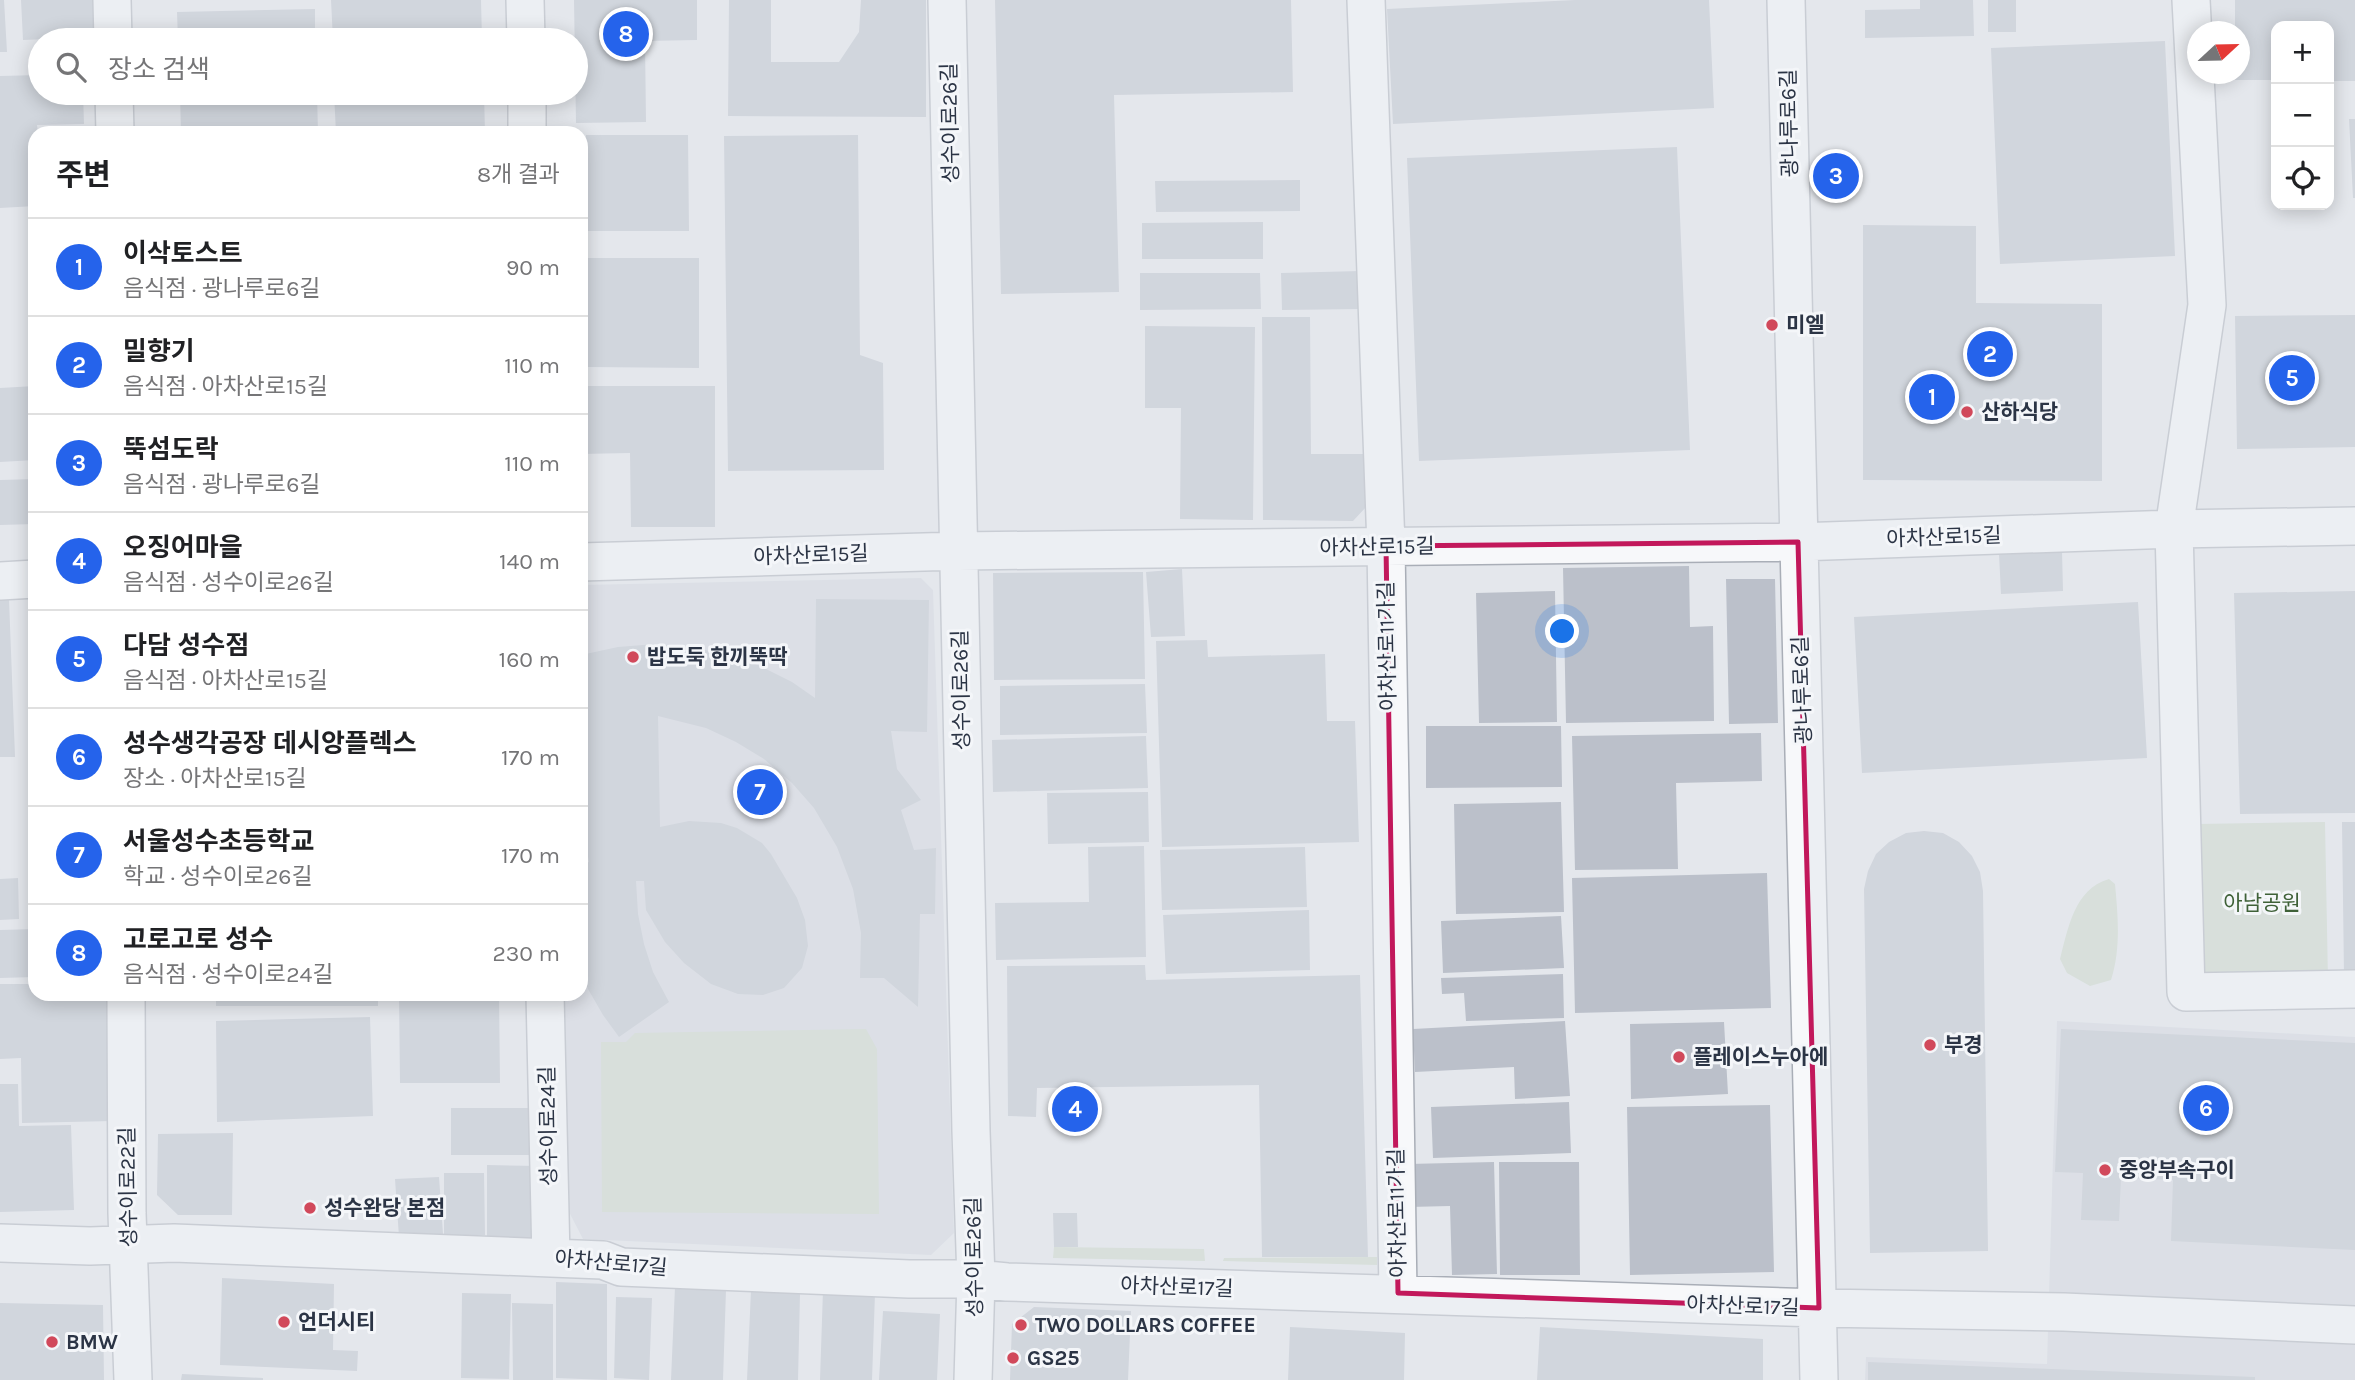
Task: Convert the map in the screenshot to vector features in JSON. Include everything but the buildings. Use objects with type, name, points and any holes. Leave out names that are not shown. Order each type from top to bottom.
[{"type":"street","points":[[112,0],[113,28]]},
{"type":"street","points":[[525,0],[526,28]]},
{"type":"street","name":"성수이로26길","points":[[947,0],[976,1279],[973,1380]]},
{"type":"street","name":"아차산로11가길","points":[[1366,0],[1386,546],[1398,1293]]},
{"type":"street","name":"광나루로6길","points":[[1786,0],[1819,1380]]},
{"type":"street","points":[[2191,0],[2207,305],[2174,529],[2186,992],[2355,989]]},
{"type":"street","points":[[114,105],[115,126]]},
{"type":"street","points":[[527,105],[527,126]]},
{"type":"street","name":"아차산로15길","points":[[588,562],[958,551],[1798,542],[2174,529],[2355,526]]},
{"type":"street","points":[[0,580],[28,579]]},
{"type":"street","name":"성수이로22길","points":[[126,1001],[128,1244],[133,1380]]},
{"type":"street","name":"성수이로24길","points":[[545,1001],[551,1258]]},
{"type":"street","name":"아차산로17길","points":[[0,1243],[90,1246],[174,1243],[551,1258],[603,1261],[635,1268],[909,1279],[976,1279],[1819,1308],[2064,1312],[2355,1325]]},
{"type":"highlighted area","points":[[1798,542],[1819,1308],[1398,1293],[1386,546]]},
{"type":"shaded area","points":[[921,578],[933,590],[954,1233],[931,1255],[583,1239],[568,1210],[564,1001],[588,1001],[588,585]]},
{"type":"shaded area","points":[[2057,1021],[2355,1037],[2355,1380],[1865,1380],[1866,1357],[2047,1364]]},
{"type":"green space","name":"아남공원","points":[[2325,822],[2328,981],[2200,984],[2197,824]]},
{"type":"green space","points":[[2109,879],[2115,884],[2117,908],[2118,932],[2114,968],[2111,980],[2090,986],[2067,973],[2060,959],[2070,923],[2080,901],[2097,884]]},
{"type":"green space","points":[[866,1029],[877,1049],[879,1214],[602,1212],[601,1042],[626,1042],[635,1033]]},
{"type":"green space","points":[[1054,1247],[1204,1249],[1205,1261],[1053,1258]]},
{"type":"green space","points":[[1377,1257],[1377,1265],[1223,1261],[1224,1258]]},
{"type":"place","name":"고로고로 성수","points":[[626,34]]},
{"type":"place","name":"뚝섬도락","points":[[1836,176]]},
{"type":"place","name":"미엘","points":[[1772,325]]},
{"type":"place","name":"밀향기","points":[[1990,354]]},
{"type":"place","name":"다담 성수점","points":[[2292,378]]},
{"type":"place","name":"이삭토스트","points":[[1932,397]]},
{"type":"place","name":"산하식당","points":[[1967,412]]},
{"type":"place","name":"밥도둑 한끼뚝딱","points":[[633,657]]},
{"type":"place","name":"서울성수초등학교","points":[[760,792]]},
{"type":"place","name":"부경","points":[[1930,1045]]},
{"type":"place","name":"플레이스누아에","points":[[1679,1057]]},
{"type":"place","name":"성수생각공장 데시앙플렉스","points":[[2206,1108]]},
{"type":"place","name":"오징어마을","points":[[1075,1109]]},
{"type":"place","name":"중앙부속구이","points":[[2105,1170]]},
{"type":"place","name":"성수완당 본점","points":[[310,1208]]},
{"type":"place","name":"언더시티","points":[[284,1322]]},
{"type":"place","name":"TWO DOLLARS COFFEE","points":[[1021,1325]]},
{"type":"place","name":"BMW","points":[[52,1342]]},
{"type":"place","name":"GS25","points":[[1013,1358]]}]
